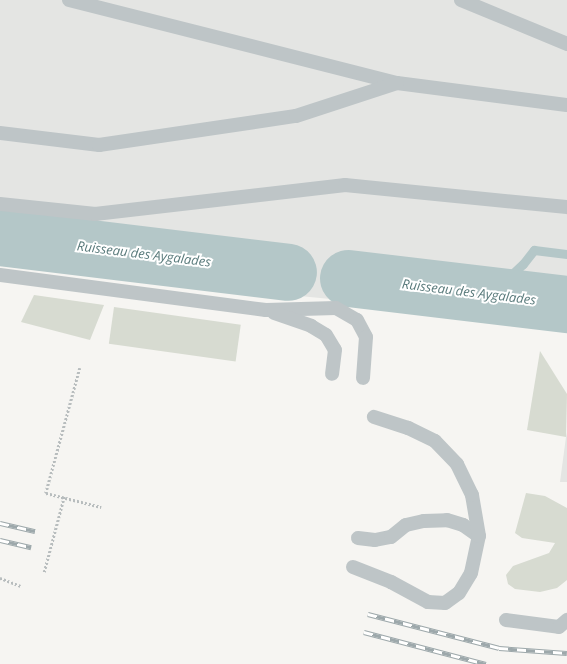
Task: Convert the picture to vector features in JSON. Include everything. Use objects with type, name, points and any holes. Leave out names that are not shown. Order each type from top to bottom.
[{"type":"lane","points":[[69,0],[397,83],[567,105]]},
{"type":"lane","points":[[461,0],[567,44]]},
{"type":"lane","points":[[0,133],[99,145],[296,116],[397,83]]},
{"type":"lane","points":[[0,204],[95,214],[345,185],[567,207]]},
{"type":"lane","points":[[0,274],[266,310],[336,308],[357,320],[366,337],[363,378]]},
{"type":"lane","points":[[266,310],[311,326],[326,335],[335,350],[332,374]]},
{"type":"lane","points":[[353,567],[391,582],[428,602],[445,603],[459,594],[471,573],[478,536],[472,495],[457,464],[435,441],[408,428],[374,417]]},
{"type":"lane","points":[[358,538],[375,540],[390,537],[406,525],[424,521],[447,520],[463,525],[478,536]]},
{"type":"lane","points":[[506,620],[558,627],[567,620]]},
{"type":"path","points":[[80,368],[46,493],[101,507]]},
{"type":"path","points":[[44,572],[64,497]]},
{"type":"path","points":[[0,578],[21,586]]},
{"type":"shaded area","points":[[0,0],[567,0],[567,322],[279,294],[0,262]]},
{"type":"shaded area","points":[[34,295],[104,305],[90,340],[21,322]]},
{"type":"shaded area","points":[[114,307],[241,325],[236,361],[109,344]]},
{"type":"shaded area","points":[[540,351],[567,394],[566,437],[527,430]]},
{"type":"shaded area","points":[[567,432],[567,482],[560,482],[566,437]]},
{"type":"shaded area","points":[[526,493],[545,496],[567,508],[567,580],[557,588],[540,592],[515,589],[508,584],[506,575],[513,566],[549,553],[555,543],[522,538],[515,533]]},
{"type":"waterway","name":"Ruisseau des Aygalades","points":[[0,237],[288,272]]},
{"type":"waterway","points":[[455,291],[511,275],[523,264],[534,250],[567,254]]},
{"type":"waterway","name":"Ruisseau des Aygalades","points":[[348,278],[567,304]]},
{"type":"railway","points":[[0,523],[35,531]]},
{"type":"railway","points":[[0,540],[31,547]]},
{"type":"railway","points":[[368,614],[499,648],[567,653]]},
{"type":"railway","points":[[364,632],[486,664]]}]
